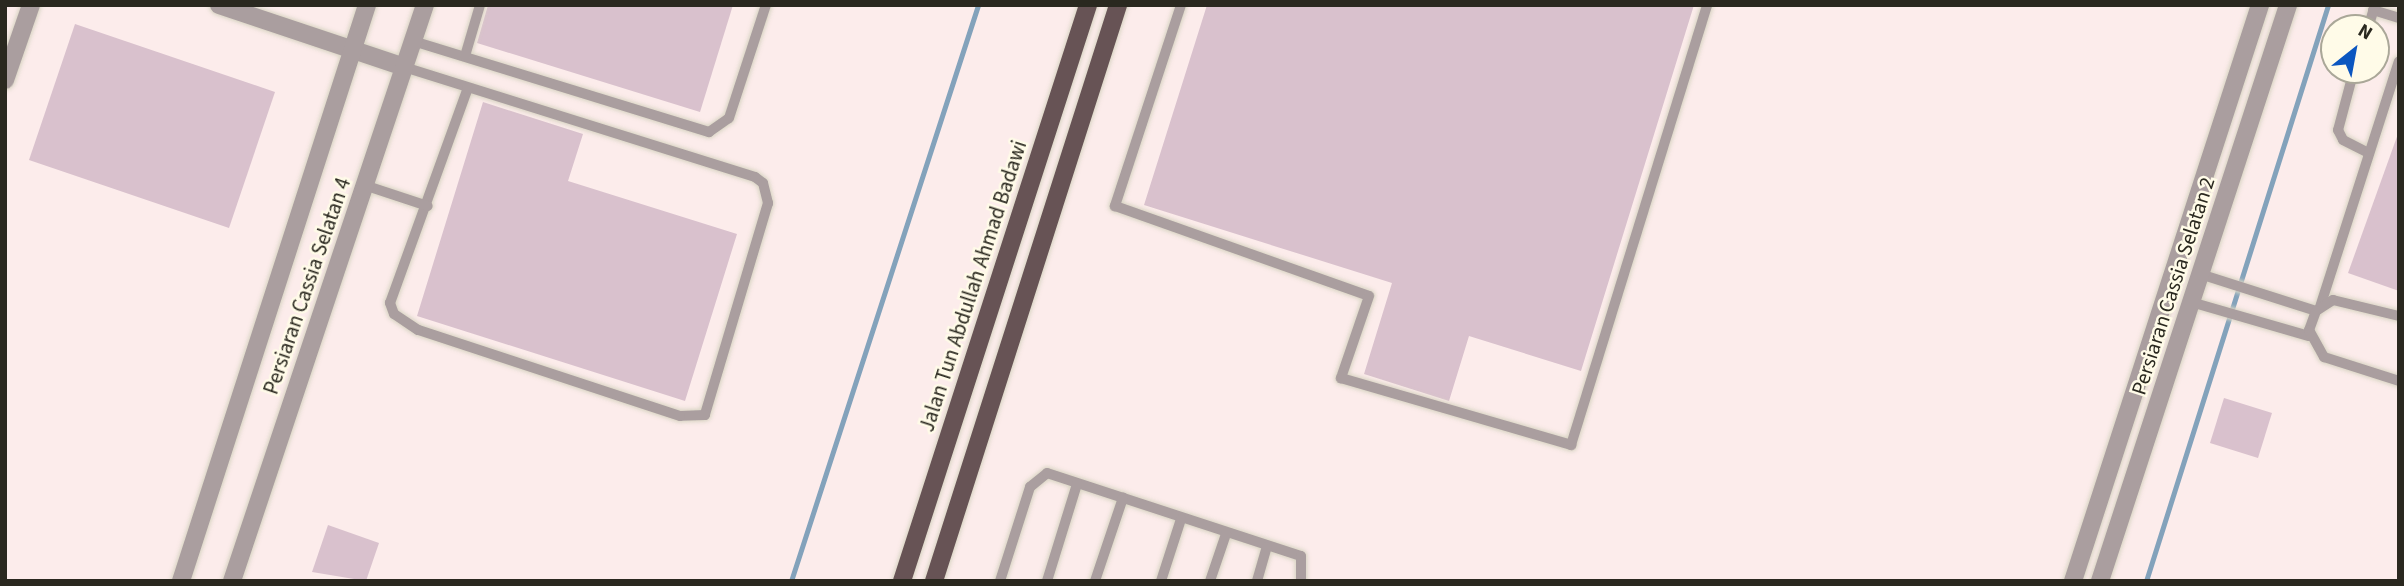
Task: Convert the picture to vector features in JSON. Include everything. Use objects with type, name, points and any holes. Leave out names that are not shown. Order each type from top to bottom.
[{"type":"main road","name":"Jalan Tun Abdullah Ahmad Badawi","points":[[902,581],[1088,5]]},
{"type":"main road","points":[[934,581],[1118,5]]},
{"type":"street","points":[[5,80],[31,5]]},
{"type":"street","points":[[219,5],[404,67]]},
{"type":"street","points":[[181,581],[367,5]]},
{"type":"street","name":"Persiaran Cassia Selatan 4","points":[[232,581],[425,5]]},
{"type":"street","name":"Persiaran Cassia Selatan 2","points":[[2073,581],[2260,5]]},
{"type":"street","name":"Persiaran Cassia Selatan 2","points":[[2100,581],[2288,5]]},
{"type":"lane","points":[[465,56],[480,5]]},
{"type":"lane","points":[[413,41],[709,132],[729,118],[765,5]]},
{"type":"lane","points":[[1181,5],[1115,206],[1370,296],[1341,378],[1571,445],[1707,5]]},
{"type":"lane","points":[[2374,7],[2399,18]]},
{"type":"lane","points":[[2309,336],[2399,61]]},
{"type":"lane","points":[[404,67],[762,183],[768,203],[705,415],[680,416],[401,323],[390,303],[428,206],[468,88]]},
{"type":"lane","points":[[2350,84],[2338,130],[2343,140],[2369,153]]},
{"type":"lane","points":[[364,185],[428,206]]},
{"type":"lane","points":[[2200,274],[2318,309],[2343,299],[2399,316]]},
{"type":"lane","points":[[2191,302],[2309,336],[2324,357],[2399,381]]},
{"type":"lane","points":[[1000,581],[1036,477],[1047,473],[1226,534],[1301,556],[1301,581]]},
{"type":"lane","points":[[1047,581],[1077,484]]},
{"type":"lane","points":[[1095,581],[1122,498]]},
{"type":"lane","points":[[1161,581],[1181,519]]},
{"type":"lane","points":[[1210,581],[1226,534]]},
{"type":"lane","points":[[1257,581],[1267,547]]},
{"type":"shaded area","points":[[5,5],[2399,5],[2399,581],[5,581]]},
{"type":"building","points":[[488,5],[733,5],[700,112],[477,43]]},
{"type":"building","points":[[1207,5],[1694,5],[1581,371],[1469,336],[1449,401],[1364,374],[1392,283],[1144,205]]},
{"type":"building","points":[[75,24],[275,92],[229,228],[29,160]]},
{"type":"building","points":[[483,102],[583,134],[568,181],[737,234],[685,401],[417,316]]},
{"type":"building","points":[[2399,131],[2399,291],[2348,273]]},
{"type":"building","points":[[2224,398],[2272,413],[2258,458],[2210,443]]},
{"type":"building","points":[[328,525],[379,543],[366,581],[312,572]]},
{"type":"waterway","points":[[791,581],[978,5]]},
{"type":"waterway","points":[[2146,581],[2328,5]]}]
